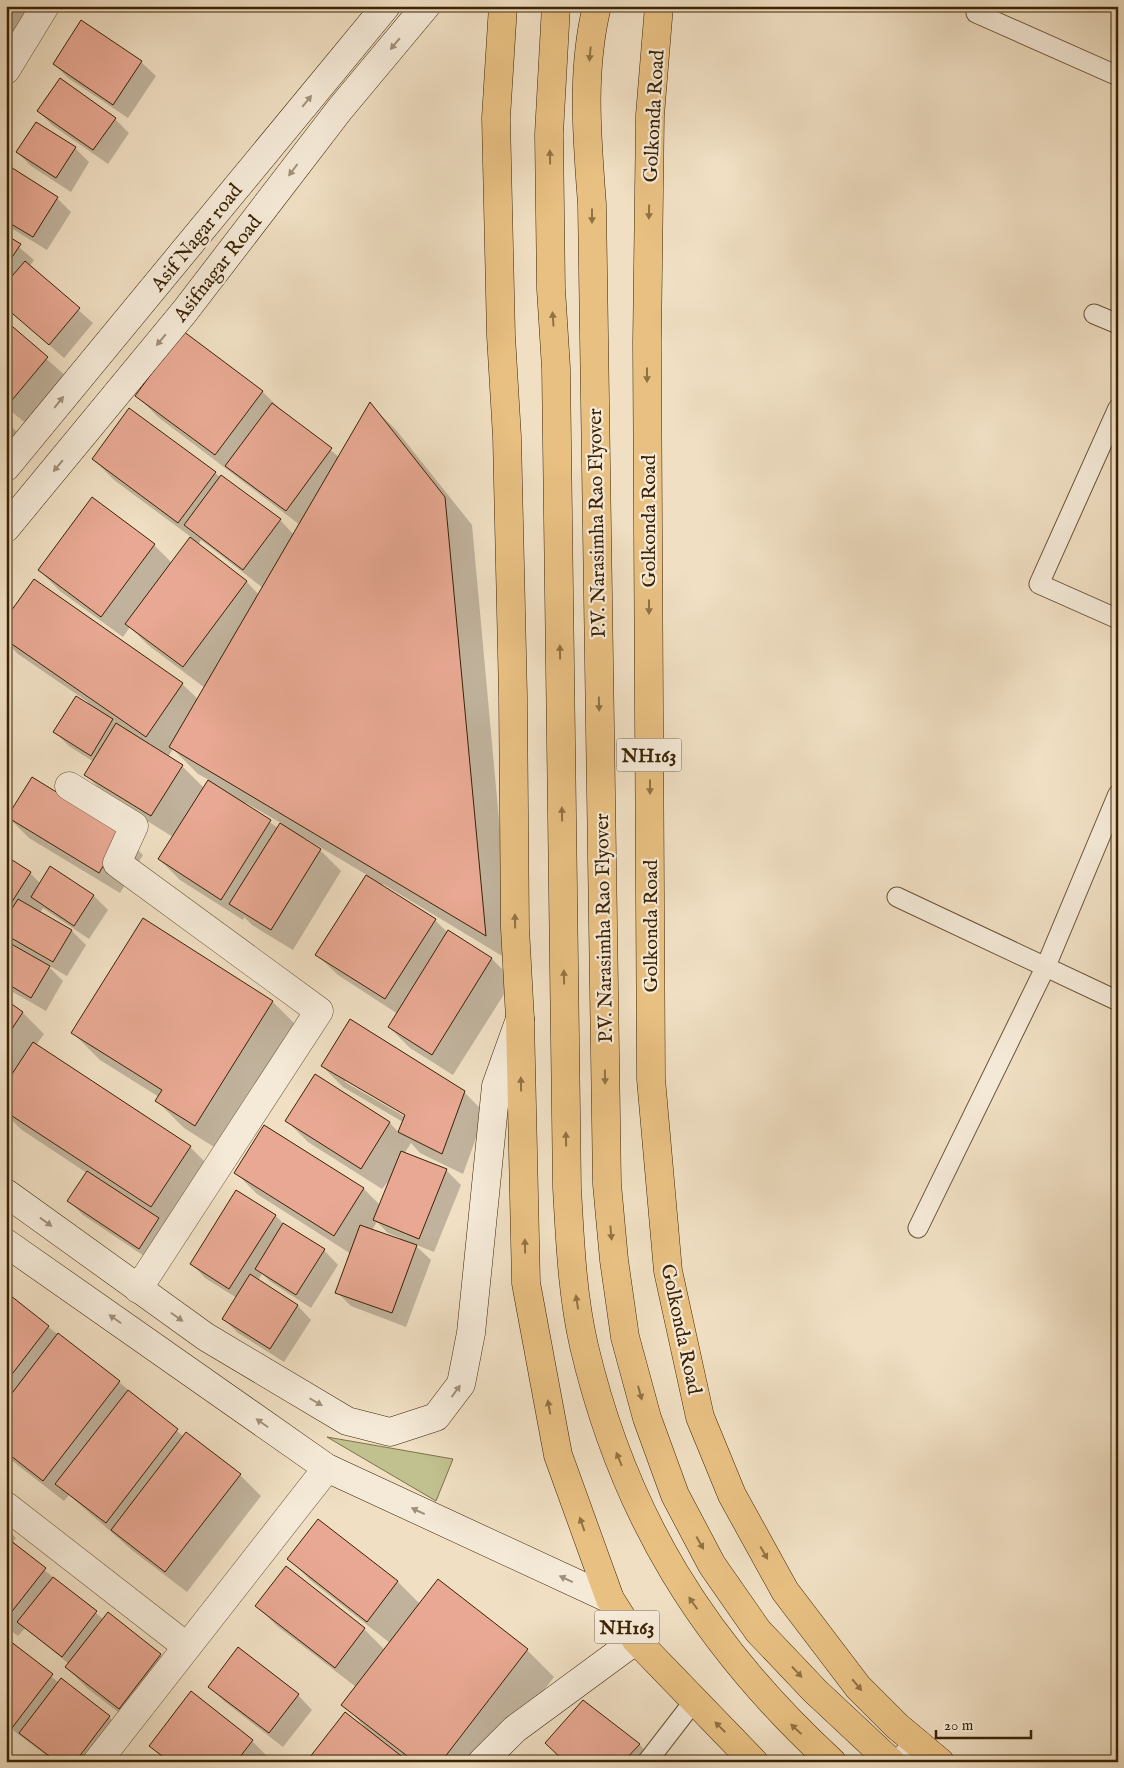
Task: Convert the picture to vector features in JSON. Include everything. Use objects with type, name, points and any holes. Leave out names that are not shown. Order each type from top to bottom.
[{"type":"highway","name":"NH163","points":[[503,6],[496,118],[513,696],[515,928],[520,1019],[526,1283],[558,1455],[610,1600],[636,1640],[754,1762]]},
{"type":"highway","name":"P.V. Narasimha Rao Flyover","points":[[556,6],[550,134],[551,289],[556,368],[566,1188],[572,1267],[584,1345],[609,1434],[639,1510],[681,1586],[728,1652],[786,1720],[832,1762]]},
{"type":"highway","name":"P.V. Narasimha Rao Flyover","points":[[597,6],[593,22],[585,113],[592,204],[607,1184],[614,1260],[625,1337],[647,1418],[675,1496],[712,1564],[758,1631],[815,1691],[892,1762]]},
{"type":"highway","name":"Golkonda Road","points":[[659,6],[650,115],[647,343],[651,1070],[668,1271],[700,1417],[732,1494],[785,1591],[910,1753],[940,1762]]},
{"type":"street","points":[[6,70],[44,6]]},
{"type":"street","name":"Asif Nagar road","points":[[6,467],[386,6]]},
{"type":"street","name":"Asifnagar Road","points":[[6,528],[185,311],[340,109],[426,6]]},
{"type":"street","points":[[69,786],[134,826],[117,863],[319,1011],[138,1289]]},
{"type":"street","points":[[6,1193],[206,1337],[348,1421],[390,1432],[436,1417],[461,1384],[471,1333],[496,1086],[520,1019]]},
{"type":"street","points":[[6,1242],[327,1468],[610,1600]]},
{"type":"street","points":[[97,1762],[327,1468]]},
{"type":"street","points":[[6,1506],[186,1646]]},
{"type":"street","points":[[482,1762],[516,1729],[636,1640]]},
{"type":"lane","points":[[978,6],[976,13],[1118,76]]},
{"type":"lane","points":[[1094,314],[1118,324]]},
{"type":"lane","points":[[1118,408],[1039,584],[1118,619]]},
{"type":"lane","points":[[918,1228],[1046,966],[1118,794]]},
{"type":"lane","points":[[897,897],[1118,1001]]},
{"type":"lane","points":[[647,1762],[694,1701]]},
{"type":"shaded area","points":[[327,1437],[453,1459],[436,1501]]},
{"type":"building","points":[[81,20],[142,61],[113,105],[53,64]]},
{"type":"building","points":[[60,78],[116,118],[93,150],[37,111]]},
{"type":"building","points":[[36,122],[76,147],[56,178],[16,152]]},
{"type":"building","points":[[6,164],[58,197],[33,237],[6,221]]},
{"type":"building","points":[[6,235],[21,244],[6,266]]},
{"type":"building","points":[[25,261],[80,308],[49,345],[6,308],[6,283]]},
{"type":"building","points":[[6,321],[48,357],[7,406],[6,405]]},
{"type":"building","points":[[183,331],[263,391],[215,455],[135,396]]},
{"type":"building","points":[[370,402],[445,497],[486,936],[169,747]]},
{"type":"building","points":[[272,403],[332,448],[286,511],[225,466]]},
{"type":"building","points":[[129,408],[216,472],[178,523],[92,459]]},
{"type":"building","points":[[221,475],[281,519],[243,570],[184,525]]},
{"type":"building","points":[[92,497],[155,544],[101,617],[38,570]]},
{"type":"building","points":[[190,537],[247,581],[183,667],[125,624]]},
{"type":"building","points":[[34,579],[183,683],[146,737],[6,640],[6,618]]},
{"type":"building","points":[[76,696],[113,719],[91,756],[53,732]]},
{"type":"building","points":[[116,723],[183,765],[151,816],[84,775]]},
{"type":"building","points":[[32,777],[123,833],[99,873],[7,817]]},
{"type":"building","points":[[208,780],[271,820],[221,900],[158,859]]},
{"type":"building","points":[[280,823],[321,849],[271,930],[229,904]]},
{"type":"building","points":[[6,856],[31,872],[6,911]]},
{"type":"building","points":[[50,866],[94,895],[74,926],[31,897]]},
{"type":"building","points":[[366,875],[436,919],[385,999],[315,955]]},
{"type":"building","points":[[18,899],[72,930],[53,962],[6,935],[6,918]]},
{"type":"building","points":[[143,918],[273,1001],[195,1126],[155,1101],[162,1090],[71,1033]]},
{"type":"building","points":[[448,930],[492,958],[432,1055],[388,1027]]},
{"type":"building","points":[[6,941],[50,966],[31,998],[6,983]]},
{"type":"building","points":[[6,1000],[23,1012],[6,1038]]},
{"type":"building","points":[[350,1019],[465,1091],[442,1154],[398,1132],[405,1115],[321,1066]]},
{"type":"building","points":[[33,1042],[191,1146],[151,1207],[6,1112],[6,1083]]},
{"type":"building","points":[[315,1074],[390,1122],[361,1169],[285,1121]]},
{"type":"building","points":[[264,1125],[364,1188],[334,1236],[234,1173]]},
{"type":"building","points":[[401,1151],[447,1169],[419,1239],[373,1220]]},
{"type":"building","points":[[87,1171],[159,1218],[139,1249],[67,1201]]},
{"type":"building","points":[[236,1190],[276,1215],[229,1289],[190,1264]]},
{"type":"building","points":[[283,1223],[325,1249],[296,1295],[255,1269]]},
{"type":"building","points":[[360,1225],[417,1245],[392,1313],[335,1293]]},
{"type":"building","points":[[250,1274],[298,1305],[270,1349],[222,1319]]},
{"type":"building","points":[[6,1292],[49,1326],[6,1382]]},
{"type":"building","points":[[58,1333],[120,1381],[43,1481],[6,1452],[6,1401]]},
{"type":"building","points":[[128,1390],[178,1429],[106,1523],[55,1484]]},
{"type":"building","points":[[186,1432],[241,1474],[165,1572],[111,1530]]},
{"type":"building","points":[[318,1519],[398,1581],[367,1622],[287,1559]]},
{"type":"building","points":[[6,1537],[46,1568],[6,1619]]},
{"type":"building","points":[[286,1566],[365,1628],[335,1668],[255,1606]]},
{"type":"building","points":[[53,1577],[97,1611],[62,1657],[17,1622]]},
{"type":"building","points":[[438,1579],[528,1649],[441,1762],[415,1762],[341,1705]]},
{"type":"building","points":[[108,1612],[161,1654],[119,1709],[65,1667]]},
{"type":"building","points":[[6,1638],[53,1674],[12,1728],[6,1723]]},
{"type":"building","points":[[238,1647],[299,1694],[269,1733],[208,1687]]},
{"type":"building","points":[[61,1678],[110,1716],[75,1762],[57,1762],[19,1733]]},
{"type":"building","points":[[191,1691],[253,1740],[236,1762],[170,1762],[149,1746]]},
{"type":"building","points":[[583,1700],[640,1744],[623,1762],[565,1762],[545,1743]]},
{"type":"building","points":[[345,1712],[409,1762],[306,1762]]}]
